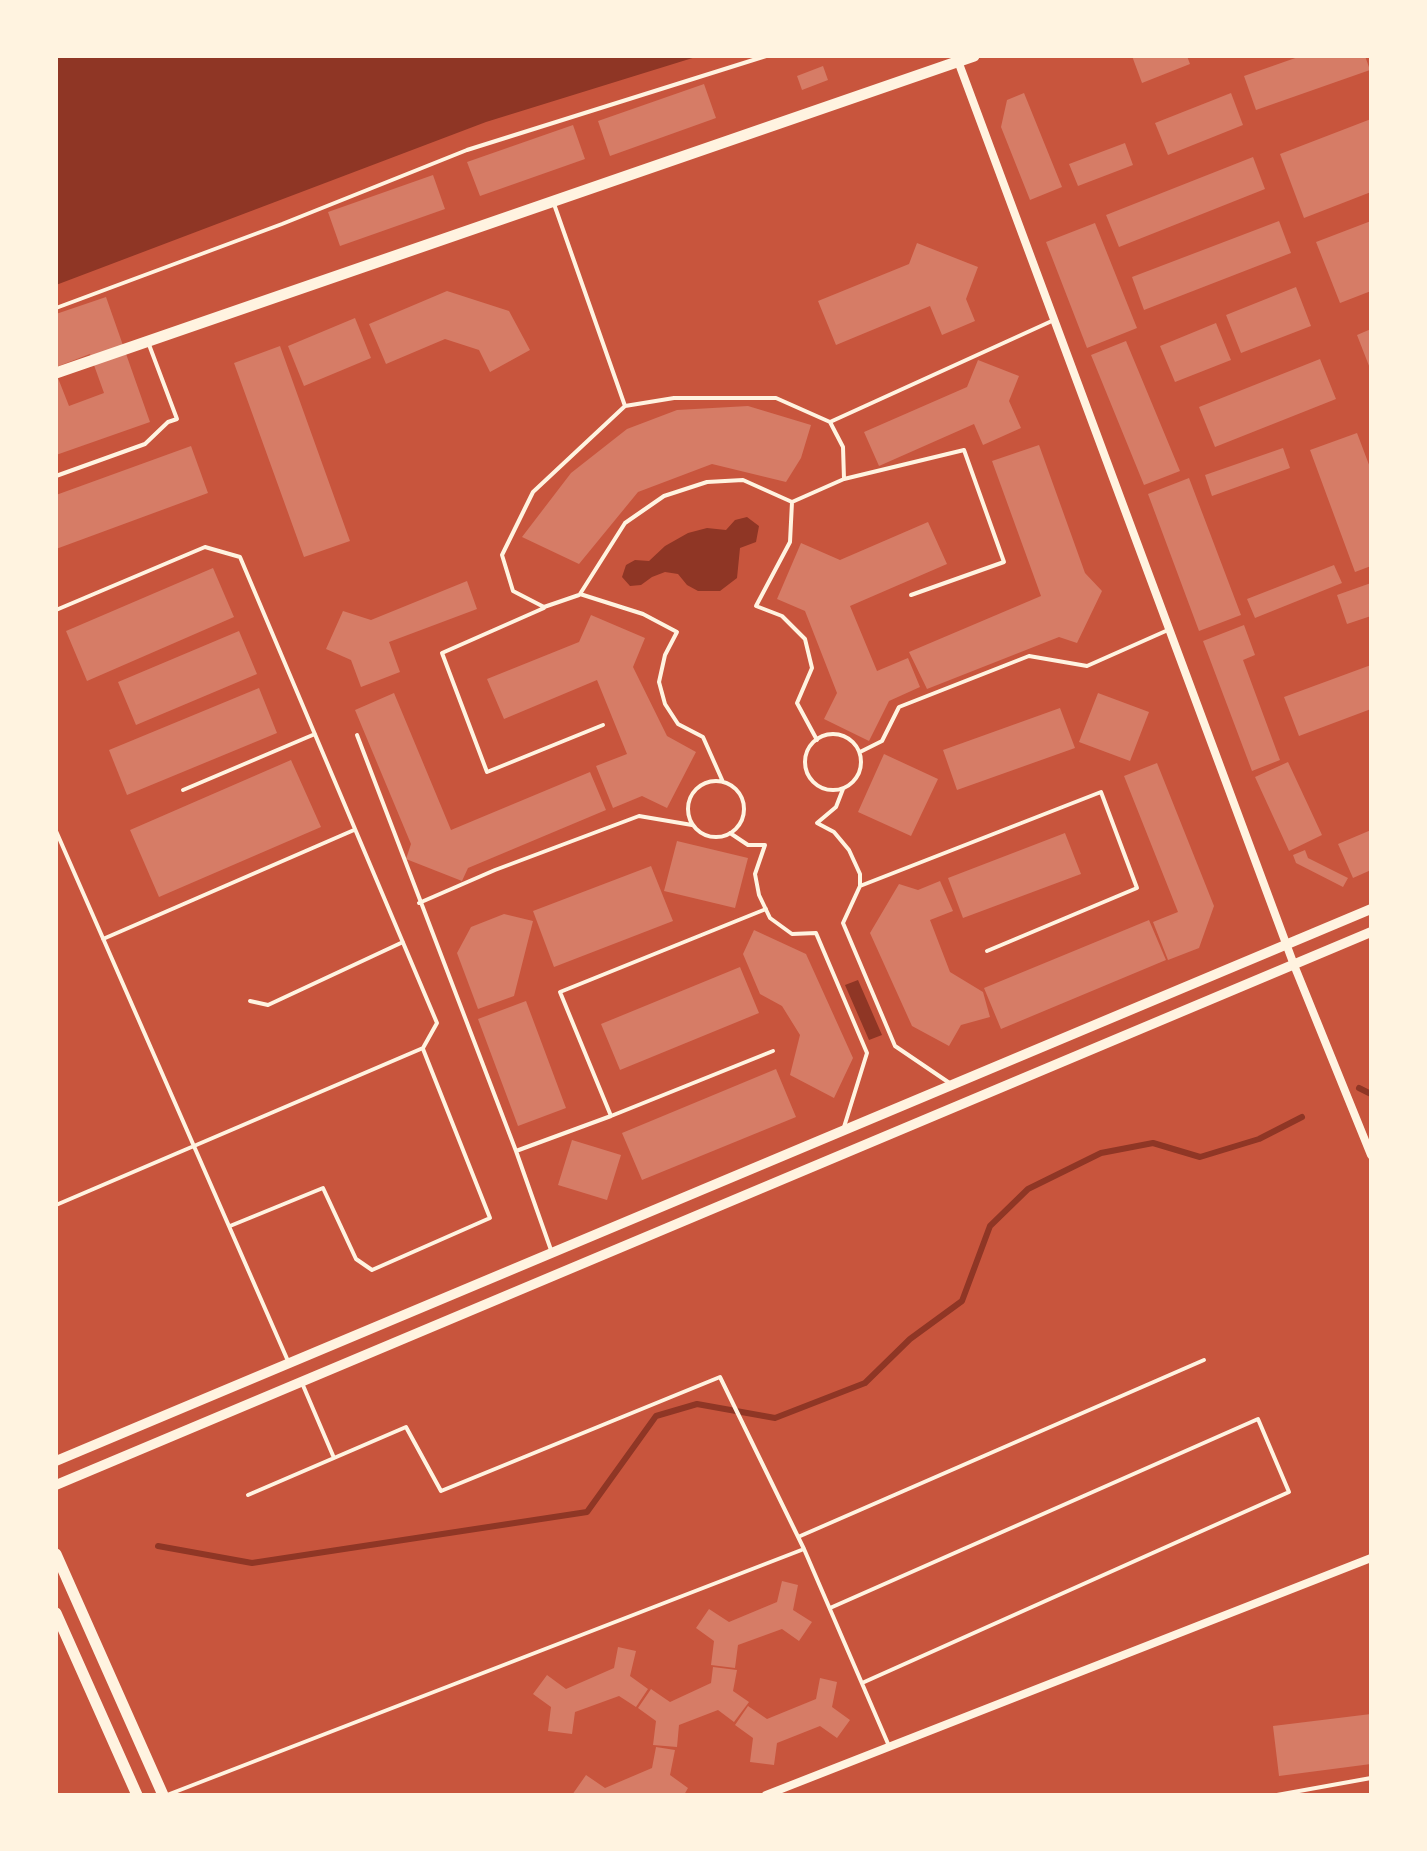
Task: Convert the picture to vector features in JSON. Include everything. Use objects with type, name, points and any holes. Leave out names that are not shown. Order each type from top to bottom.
[{"type":"main road","points":[[56,373],[974,56]]},
{"type":"main road","points":[[56,1554],[165,1795]]},
{"type":"main road","points":[[56,1613],[137,1795]]},
{"type":"street","points":[[958,61],[1294,965],[1371,1155]]},
{"type":"street","points":[[56,1461],[1371,909]]},
{"type":"street","points":[[56,1485],[1371,932]]},
{"type":"street","points":[[766,1795],[779,1793],[1371,1558]]},
{"type":"lane","points":[[552,200],[625,406]]},
{"type":"lane","points":[[830,422],[1054,320]]},
{"type":"lane","points":[[56,476],[145,444],[168,422],[177,419],[148,341]]},
{"type":"lane","points":[[544,607],[513,591],[502,555],[533,492],[625,406],[674,398],[776,398],[830,422],[843,447],[844,479]]},
{"type":"lane","points":[[580,594],[625,523],[664,496],[707,482],[743,480],[792,502],[844,479],[964,450],[1004,562],[911,595]]},
{"type":"lane","points":[[792,502],[790,542],[756,606],[782,616],[805,639],[812,668],[797,703],[817,740]]},
{"type":"lane","points":[[56,610],[205,547],[240,557],[437,1023],[423,1048],[56,1205]]},
{"type":"lane","points":[[603,725],[487,772],[442,653],[580,594],[643,614],[677,632],[665,655],[659,682],[665,704],[678,724],[703,737],[723,782]]},
{"type":"lane","points":[[860,752],[882,741],[899,707],[1029,656],[1087,666],[1169,629]]},
{"type":"lane","points":[[183,790],[315,734]]},
{"type":"lane","points":[[830,734],[840,735],[849,739],[860,752],[861,770],[851,785],[843,789],[825,789],[809,778],[805,759],[817,740],[830,734]]},
{"type":"lane","points":[[357,735],[552,1253]]},
{"type":"lane","points":[[419,903],[495,870],[639,816],[692,825],[717,838],[740,825],[744,808],[738,792],[723,782],[713,781],[696,789],[688,806],[692,825]]},
{"type":"lane","points":[[843,789],[836,807],[817,823],[834,832],[849,850],[860,874],[860,886],[843,923],[895,1046],[953,1085]]},
{"type":"lane","points":[[860,886],[1101,792],[1137,888],[987,951]]},
{"type":"lane","points":[[103,939],[355,829]]},
{"type":"lane","points":[[56,831],[289,1363]]},
{"type":"lane","points":[[730,833],[748,845],[765,845],[755,874],[770,918],[792,934],[816,933],[867,1053],[843,1131]]},
{"type":"lane","points":[[611,1116],[560,992],[766,909]]},
{"type":"lane","points":[[250,1001],[268,1005],[403,942]]},
{"type":"lane","points":[[230,1226],[323,1188],[356,1259],[372,1270],[490,1218],[423,1048]]},
{"type":"lane","points":[[516,1151],[773,1051]]},
{"type":"lane","points":[[798,1537],[1204,1360]]},
{"type":"lane","points":[[248,1495],[406,1427],[441,1491],[720,1377],[804,1549],[889,1747]]},
{"type":"lane","points":[[301,1382],[334,1458]]},
{"type":"lane","points":[[830,1608],[1258,1419],[1289,1492],[862,1683]]},
{"type":"lane","points":[[165,1795],[804,1549]]},
{"type":"lane","points":[[1277,1795],[1371,1778]]},
{"type":"path","points":[[56,308],[282,224],[467,150],[766,56]]},
{"type":"shaded area","points":[[56,56],[699,56],[486,122],[56,285]]},
{"type":"shaded area","points":[[747,517],[759,526],[756,542],[740,548],[737,578],[720,591],[698,591],[687,585],[678,574],[665,572],[641,585],[630,586],[622,577],[626,565],[635,560],[649,561],[665,546],[688,533],[707,528],[726,530],[735,520]]},
{"type":"shaded area","points":[[858,980],[882,1035],[869,1040],[845,985]]},
{"type":"building","points":[[1132,56],[1187,56],[1190,64],[1142,83]]},
{"type":"building","points":[[1301,56],[1365,56],[1370,70],[1256,110],[1244,76]]},
{"type":"building","points":[[823,66],[828,80],[802,90],[797,76]]},
{"type":"building","points":[[704,84],[716,118],[610,156],[598,121]]},
{"type":"building","points":[[1024,93],[1062,187],[1030,200],[1001,127],[1007,100]]},
{"type":"building","points":[[1231,93],[1243,125],[1168,155],[1155,123]]},
{"type":"building","points":[[1371,119],[1371,192],[1304,218],[1280,154]]},
{"type":"building","points":[[573,125],[585,159],[480,196],[467,162]]},
{"type":"building","points":[[1125,143],[1133,165],[1078,186],[1069,164]]},
{"type":"building","points":[[1253,157],[1265,189],[1119,247],[1106,215]]},
{"type":"building","points":[[433,175],[445,209],[340,246],[328,212]]},
{"type":"building","points":[[1279,221],[1291,253],[1144,310],[1132,277]]},
{"type":"building","points":[[1371,221],[1371,291],[1340,303],[1316,242]]},
{"type":"building","points":[[1095,223],[1137,328],[1087,348],[1046,242]]},
{"type":"building","points":[[917,243],[978,267],[966,299],[975,321],[942,335],[930,306],[836,345],[818,301],[909,264]]},
{"type":"building","points":[[1296,287],[1311,326],[1241,353],[1226,315]]},
{"type":"building","points":[[447,291],[509,311],[530,350],[490,372],[479,350],[445,339],[386,364],[369,324]]},
{"type":"building","points":[[106,297],[150,422],[56,455],[56,373],[69,406],[104,393],[90,354],[56,367],[56,314]]},
{"type":"building","points":[[355,318],[371,358],[304,386],[288,346]]},
{"type":"building","points":[[1216,323],[1231,360],[1175,382],[1160,346]]},
{"type":"building","points":[[1371,329],[1371,371],[1357,335]]},
{"type":"building","points":[[1126,341],[1180,471],[1144,485],[1091,355]]},
{"type":"building","points":[[280,346],[350,541],[304,557],[234,363]]},
{"type":"building","points":[[1320,359],[1336,399],[1215,447],[1199,407]]},
{"type":"building","points":[[978,360],[1019,376],[1009,401],[1021,428],[983,445],[974,424],[879,466],[864,432],[967,387]]},
{"type":"building","points":[[748,406],[811,425],[801,458],[786,482],[712,464],[638,492],[579,564],[522,537],[571,473],[627,429],[677,410]]},
{"type":"building","points":[[1357,433],[1371,470],[1371,566],[1355,572],[1310,450]]},
{"type":"building","points":[[1039,445],[1085,573],[1102,591],[1077,643],[1059,637],[927,689],[909,652],[1041,596],[992,461]]},
{"type":"building","points":[[191,446],[208,493],[56,549],[56,495]]},
{"type":"building","points":[[1283,448],[1290,468],[1212,496],[1205,475]]},
{"type":"building","points":[[1189,478],[1241,615],[1199,631],[1148,494]]},
{"type":"building","points":[[928,522],[947,564],[850,606],[877,671],[908,658],[920,687],[889,701],[869,741],[824,719],[837,693],[805,611],[777,599],[801,543],[840,560]]},
{"type":"building","points":[[1334,565],[1342,583],[1255,618],[1247,599]]},
{"type":"building","points":[[213,568],[234,617],[87,681],[66,631]]},
{"type":"building","points":[[467,581],[477,609],[389,642],[400,672],[361,687],[351,660],[326,649],[343,611],[371,620]]},
{"type":"building","points":[[1371,583],[1371,616],[1347,624],[1337,595]]},
{"type":"building","points":[[591,615],[645,638],[633,667],[667,736],[696,752],[667,808],[642,796],[613,808],[596,766],[627,754],[597,680],[504,719],[487,679],[579,642]]},
{"type":"building","points":[[1244,625],[1255,655],[1243,660],[1280,760],[1252,771],[1203,641]]},
{"type":"building","points":[[239,631],[257,674],[136,725],[118,682]]},
{"type":"building","points":[[1371,665],[1371,709],[1299,736],[1284,697]]},
{"type":"building","points":[[259,688],[277,733],[127,795],[109,750]]},
{"type":"building","points":[[394,693],[451,830],[590,772],[606,810],[468,868],[462,881],[406,859],[411,844],[355,710]]},
{"type":"building","points":[[1098,693],[1149,712],[1130,761],[1079,742]]},
{"type":"building","points":[[1060,708],[1075,748],[957,790],[943,750]]},
{"type":"building","points":[[884,754],[938,779],[911,836],[858,812]]},
{"type":"building","points":[[291,760],[321,827],[159,897],[130,830]]},
{"type":"building","points":[[1288,762],[1322,835],[1289,851],[1255,777]]},
{"type":"building","points":[[1157,763],[1214,906],[1199,948],[1168,960],[1153,922],[1178,912],[1124,776]]},
{"type":"building","points":[[1371,830],[1371,870],[1353,878],[1338,844]]},
{"type":"building","points":[[1065,833],[1081,874],[963,918],[948,878]]},
{"type":"building","points":[[677,841],[748,858],[735,908],[664,891]]},
{"type":"building","points":[[1305,850],[1308,858],[1348,878],[1343,887],[1296,863],[1293,855]]},
{"type":"building","points":[[651,866],[673,921],[554,967],[533,911]]},
{"type":"building","points":[[940,881],[953,911],[930,920],[950,972],[983,992],[990,1017],[961,1025],[949,1046],[912,1026],[870,933],[899,884],[918,890]]},
{"type":"building","points":[[504,914],[533,921],[514,996],[478,1009],[457,953],[471,927]]},
{"type":"building","points":[[1149,920],[1166,960],[1001,1029],[984,988]]},
{"type":"building","points":[[754,930],[806,954],[853,1058],[834,1098],[790,1075],[800,1035],[782,1006],[760,994],[743,954]]},
{"type":"building","points":[[740,967],[759,1013],[620,1070],[601,1024]]},
{"type":"building","points":[[526,1001],[566,1108],[518,1126],[478,1019]]},
{"type":"building","points":[[776,1069],[796,1117],[642,1180],[622,1133]]},
{"type":"building","points":[[572,1140],[621,1155],[607,1200],[558,1185]]},
{"type":"building","points":[[782,1581],[798,1585],[793,1610],[812,1622],[799,1641],[782,1629],[738,1645],[735,1668],[711,1665],[714,1641],[696,1628],[709,1609],[729,1622],[777,1602]]},
{"type":"building","points":[[618,1647],[636,1651],[630,1676],[648,1689],[636,1707],[619,1696],[575,1712],[572,1734],[548,1731],[551,1707],[533,1694],[547,1675],[566,1689],[614,1668]]},
{"type":"building","points":[[713,1667],[737,1670],[733,1691],[749,1702],[734,1722],[718,1710],[679,1725],[677,1747],[653,1745],[656,1721],[638,1708],[651,1689],[670,1702],[711,1683]]},
{"type":"building","points":[[820,1678],[837,1682],[832,1707],[850,1720],[837,1738],[820,1726],[777,1743],[774,1765],[750,1762],[753,1738],[735,1725],[748,1706],[767,1719],[816,1699]]},
{"type":"building","points":[[1371,1714],[1371,1764],[1279,1776],[1273,1726]]},
{"type":"building","points":[[656,1747],[675,1750],[670,1775],[688,1788],[684,1795],[572,1795],[586,1775],[605,1788],[652,1768]]},
{"type":"waterway","points":[[1359,1088],[1371,1094]]},
{"type":"waterway","points":[[158,1546],[252,1563],[587,1512],[656,1416],[697,1404],[775,1418],[865,1383],[910,1339],[962,1301],[990,1226],[1028,1189],[1101,1153],[1153,1143],[1200,1157],[1259,1139],[1302,1117]]}]
